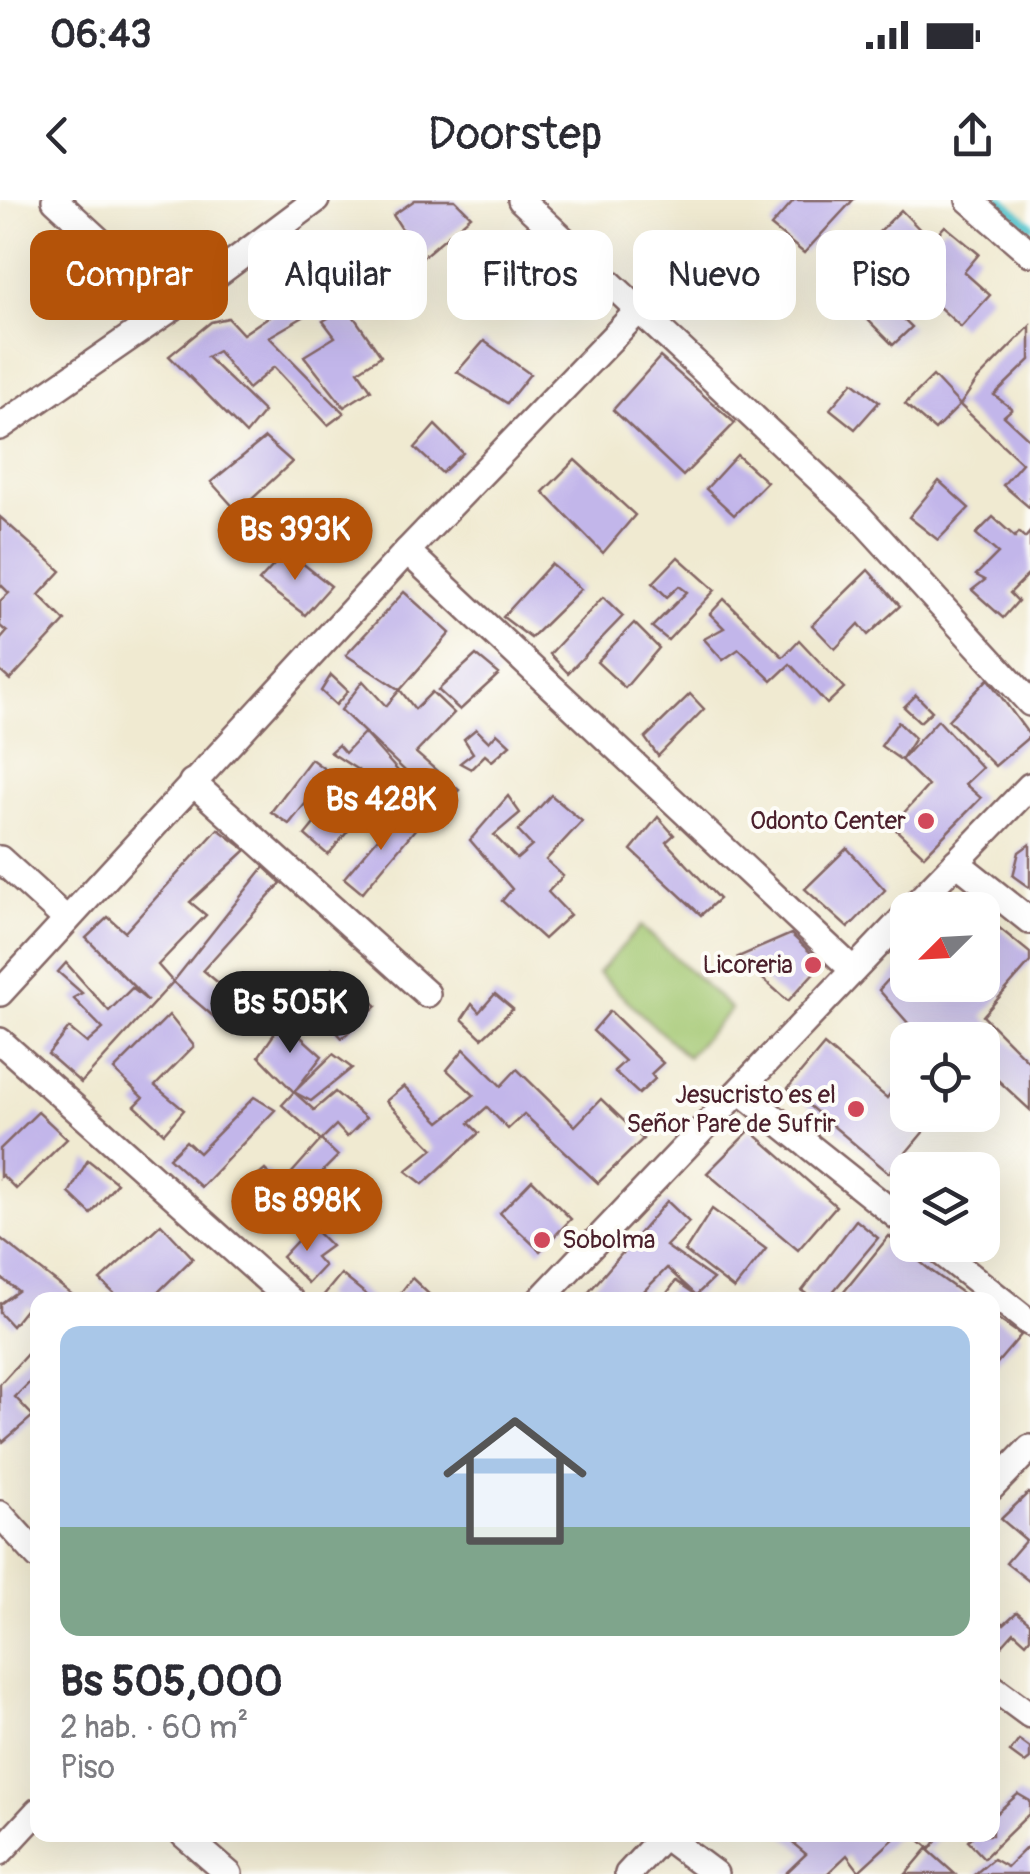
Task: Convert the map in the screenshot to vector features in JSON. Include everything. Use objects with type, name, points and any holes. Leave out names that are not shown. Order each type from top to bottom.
[{"type":"street","points":[[55,200],[88,230]]},
{"type":"street","points":[[228,266],[316,200]]},
{"type":"street","points":[[521,200],[633,305]]},
{"type":"street","points":[[970,200],[1030,253]]},
{"type":"street","points":[[0,993],[407,551],[633,315]]},
{"type":"street","points":[[0,427],[155,320]]},
{"type":"street","points":[[649,320],[859,516],[1030,703]]},
{"type":"street","points":[[407,551],[853,970]]},
{"type":"street","points":[[192,782],[427,994]]},
{"type":"street","points":[[927,892],[1030,786]]},
{"type":"street","points":[[0,859],[66,920]]},
{"type":"street","points":[[956,862],[1030,921]]},
{"type":"street","points":[[548,1292],[890,931]]},
{"type":"street","points":[[0,1040],[281,1292]]},
{"type":"street","points":[[740,1091],[890,1211]]},
{"type":"street","points":[[953,1262],[990,1292]]},
{"type":"street","points":[[1000,1300],[1030,1324]]},
{"type":"street","points":[[1000,1479],[1030,1448]]},
{"type":"street","points":[[0,1514],[30,1547]]},
{"type":"street","points":[[1000,1693],[1030,1715]]},
{"type":"street","points":[[0,1852],[30,1820]]},
{"type":"street","points":[[192,1842],[230,1874]]},
{"type":"street","points":[[628,1874],[657,1842]]},
{"type":"street","points":[[673,1842],[716,1874]]},
{"type":"green space","points":[[641,926],[731,1009],[687,1057],[598,973]]},
{"type":"building","points":[[415,200],[455,200],[471,216],[455,230],[447,230],[447,236],[427,253],[427,230],[403,230],[393,215]]},
{"type":"building","points":[[794,200],[853,200],[825,230],[816,230],[816,240],[804,253],[796,246],[796,230],[776,230],[771,226]]},
{"type":"building","points":[[901,210],[920,230],[881,230]]},
{"type":"building","points":[[945,226],[979,254],[964,272],[990,295],[961,327],[946,313],[946,230],[941,230]]},
{"type":"building","points":[[228,318],[243,334],[264,320],[298,320],[269,337],[344,413],[328,425],[274,367],[248,389],[218,351],[207,357],[264,412],[246,434],[169,356],[211,322]]},
{"type":"building","points":[[356,320],[381,356],[358,371],[371,390],[344,407],[304,356],[335,337],[323,321]]},
{"type":"building","points":[[868,320],[905,320],[912,327],[893,345]]},
{"type":"building","points":[[1030,326],[1030,360],[994,395],[1012,409],[1004,416],[1030,440],[1030,508],[1003,485],[1022,463],[960,405],[977,380]]},
{"type":"building","points":[[484,341],[530,374],[507,403],[457,372]]},
{"type":"building","points":[[660,357],[735,423],[683,476],[613,410]]},
{"type":"building","points":[[933,376],[960,405],[935,430],[905,404]]},
{"type":"building","points":[[853,382],[879,402],[855,429],[830,409]]},
{"type":"building","points":[[435,425],[463,453],[442,473],[415,448]]},
{"type":"building","points":[[265,438],[292,462],[238,512],[211,482]]},
{"type":"building","points":[[737,455],[767,482],[734,515],[706,489]]},
{"type":"building","points":[[575,460],[635,515],[603,553],[543,492]]},
{"type":"building","points":[[939,481],[969,508],[938,540],[909,517]]},
{"type":"building","points":[[0,517],[61,571],[39,595],[65,621],[10,680],[0,671],[0,640],[7,632],[0,626],[0,601],[9,593],[0,584]]},
{"type":"building","points":[[993,517],[1015,537],[1019,532],[1025,538],[1030,532],[1030,573],[1010,593],[1018,601],[1003,618],[972,590],[985,580],[976,575],[998,553],[976,534]]},
{"type":"building","points":[[287,551],[331,586],[305,615],[259,581]]},
{"type":"building","points":[[678,557],[715,590],[668,640],[652,627],[687,592],[679,586],[667,597],[653,583]]},
{"type":"building","points":[[551,564],[581,589],[531,638],[503,617]]},
{"type":"building","points":[[868,570],[900,606],[868,635],[859,624],[835,649],[812,625]]},
{"type":"building","points":[[404,592],[450,633],[400,690],[346,655]]},
{"type":"building","points":[[603,597],[623,616],[568,673],[550,654]]},
{"type":"building","points":[[724,599],[783,657],[799,640],[844,688],[827,704],[790,664],[772,681],[739,649],[723,660],[704,639],[724,628],[710,614]]},
{"type":"building","points":[[634,623],[659,648],[625,688],[597,662]]},
{"type":"building","points":[[476,655],[499,674],[460,710],[438,690]]},
{"type":"building","points":[[331,675],[348,691],[336,705],[321,691]]},
{"type":"building","points":[[988,679],[1030,736],[995,766],[948,720]]},
{"type":"building","points":[[363,681],[386,706],[400,690],[415,709],[432,692],[454,713],[416,753],[459,790],[443,807],[341,710]]},
{"type":"building","points":[[690,694],[704,709],[658,756],[645,738]]},
{"type":"building","points":[[916,695],[932,711],[920,722],[904,707]]},
{"type":"building","points":[[938,720],[982,768],[965,784],[981,798],[924,856],[892,826],[928,786],[901,760]]},
{"type":"building","points":[[898,722],[915,738],[901,760],[881,746]]},
{"type":"building","points":[[476,729],[489,742],[497,733],[510,745],[492,761],[485,755],[471,769],[460,763],[473,753],[464,739]]},
{"type":"building","points":[[364,733],[398,771],[328,855],[305,835],[358,770],[330,752],[338,745],[345,753]]},
{"type":"building","points":[[311,759],[330,773],[289,824],[271,812]]},
{"type":"building","points":[[551,795],[582,821],[546,860],[563,876],[548,892],[570,915],[544,939],[502,901],[512,889],[470,840],[508,796],[520,813],[494,835],[517,859],[532,846],[518,831]]},
{"type":"building","points":[[400,812],[417,827],[362,893],[344,878]]},
{"type":"building","points":[[658,817],[674,835],[666,842],[719,899],[701,915],[631,850]]},
{"type":"building","points":[[218,829],[246,850],[190,902],[206,915],[158,965],[173,982],[81,1083],[48,1054],[69,1028],[87,1043],[103,1029],[73,998],[82,993],[58,972],[66,963],[109,1011],[132,988],[148,1001],[86,938],[108,917],[125,932]]},
{"type":"building","points":[[1030,844],[1030,888],[1013,876],[1019,852]]},
{"type":"building","points":[[847,848],[885,890],[848,928],[805,889]]},
{"type":"building","points":[[264,867],[281,883],[203,970],[252,1011],[234,1034],[173,982]]},
{"type":"building","points":[[1000,929],[1030,953],[1030,962],[1000,996]]},
{"type":"building","points":[[791,934],[819,967],[788,1001],[738,957]]},
{"type":"building","points":[[332,968],[377,1006],[342,1038],[307,998]]},
{"type":"building","points":[[890,978],[890,1002],[995,1002],[983,1016],[989,1022],[907,1022],[879,990]]},
{"type":"building","points":[[495,994],[513,1009],[482,1038],[462,1019],[472,1004],[479,1012]]},
{"type":"building","points":[[610,1011],[663,1063],[651,1074],[655,1079],[639,1094],[614,1071],[625,1061],[593,1031]]},
{"type":"building","points":[[169,1015],[194,1046],[155,1086],[184,1110],[164,1133],[135,1106],[143,1098],[114,1070]]},
{"type":"building","points":[[283,1021],[322,1056],[294,1092],[259,1056]]},
{"type":"building","points":[[1000,1033],[1030,1059],[1030,1110],[1000,1082]]},
{"type":"building","name":"Jesucristo es el Señor Pare de Sufrir","points":[[824,1045],[887,1098],[890,1094],[890,1132],[923,1132],[907,1152],[890,1152],[889,1173],[788,1088]]},
{"type":"building","points":[[464,1049],[501,1086],[517,1069],[575,1126],[601,1099],[643,1139],[598,1183],[524,1114],[508,1129],[487,1107],[469,1123],[479,1133],[423,1184],[406,1171],[433,1149],[386,1101],[404,1086],[440,1122],[474,1095],[447,1070]]},
{"type":"building","points":[[333,1054],[352,1068],[311,1101],[294,1092]]},
{"type":"building","points":[[294,1092],[314,1110],[335,1092],[366,1118],[347,1137],[336,1125],[321,1140],[282,1105]]},
{"type":"building","points":[[254,1097],[275,1110],[201,1187],[169,1158],[186,1141],[199,1153]]},
{"type":"building","points":[[38,1112],[67,1139],[16,1189],[0,1177],[0,1149]]},
{"type":"building","points":[[750,1130],[836,1206],[798,1250],[707,1173]]},
{"type":"building","points":[[321,1140],[338,1156],[293,1201],[281,1185]]},
{"type":"building","points":[[88,1160],[117,1183],[91,1214],[69,1193]]},
{"type":"building","points":[[265,1170],[281,1185],[262,1202],[244,1188]]},
{"type":"building","points":[[532,1180],[571,1219],[540,1251],[500,1213]]},
{"type":"building","points":[[667,1201],[689,1222],[666,1246],[713,1279],[699,1292],[693,1292],[667,1268],[643,1292],[589,1292]]},
{"type":"building","points":[[712,1209],[766,1249],[734,1289],[685,1251]]},
{"type":"building","points":[[856,1220],[878,1238],[833,1292],[802,1291]]},
{"type":"building","points":[[161,1224],[193,1258],[158,1292],[113,1292],[100,1280]]},
{"type":"building","points":[[311,1226],[331,1246],[316,1257],[324,1266],[308,1283],[282,1257]]},
{"type":"building","points":[[889,1236],[890,1262],[920,1262],[961,1292],[844,1292]]},
{"type":"building","points":[[0,1238],[69,1292],[30,1292],[30,1308],[12,1326],[0,1313],[0,1304],[18,1291],[0,1277]]},
{"type":"building","points":[[341,1274],[363,1292],[326,1292]]},
{"type":"building","points":[[412,1278],[427,1292],[401,1292]]},
{"type":"building","points":[[676,1281],[692,1292],[668,1292]]},
{"type":"building","points":[[1000,1321],[1021,1335],[1000,1360]]},
{"type":"building","points":[[30,1351],[30,1382],[15,1397],[30,1413],[30,1419],[3,1442],[0,1438],[0,1384]]},
{"type":"building","points":[[1028,1493],[1030,1582],[1006,1563],[1026,1540],[1001,1519]]},
{"type":"building","points":[[1017,1612],[1030,1623],[1030,1638],[1026,1643],[1014,1632],[1000,1648],[1000,1621],[1004,1624]]},
{"type":"building","points":[[1019,1740],[1030,1748],[1030,1759],[1025,1763],[1010,1752]]},
{"type":"building","points":[[1018,1794],[1030,1801],[1030,1813],[984,1858],[969,1842],[1000,1842],[1000,1810]]},
{"type":"building","points":[[791,1842],[890,1842],[859,1871],[847,1855],[827,1874],[785,1874],[806,1854]]},
{"type":"building","points":[[1030,1844],[1030,1874],[975,1874],[993,1859],[1007,1867]]},
{"type":"building","points":[[927,1849],[955,1874],[906,1874]]},
{"type":"waterway","points":[[1001,200],[1030,225]]},
{"type":"place","name":"Odonto Center","points":[[926,821]]},
{"type":"place","name":"Licoreria","points":[[813,965]]},
{"type":"place","name":"Jesucristo es el Señor Pare de Sufrir","points":[[856,1109]]},
{"type":"place","name":"Sobolma","points":[[542,1240]]}]
